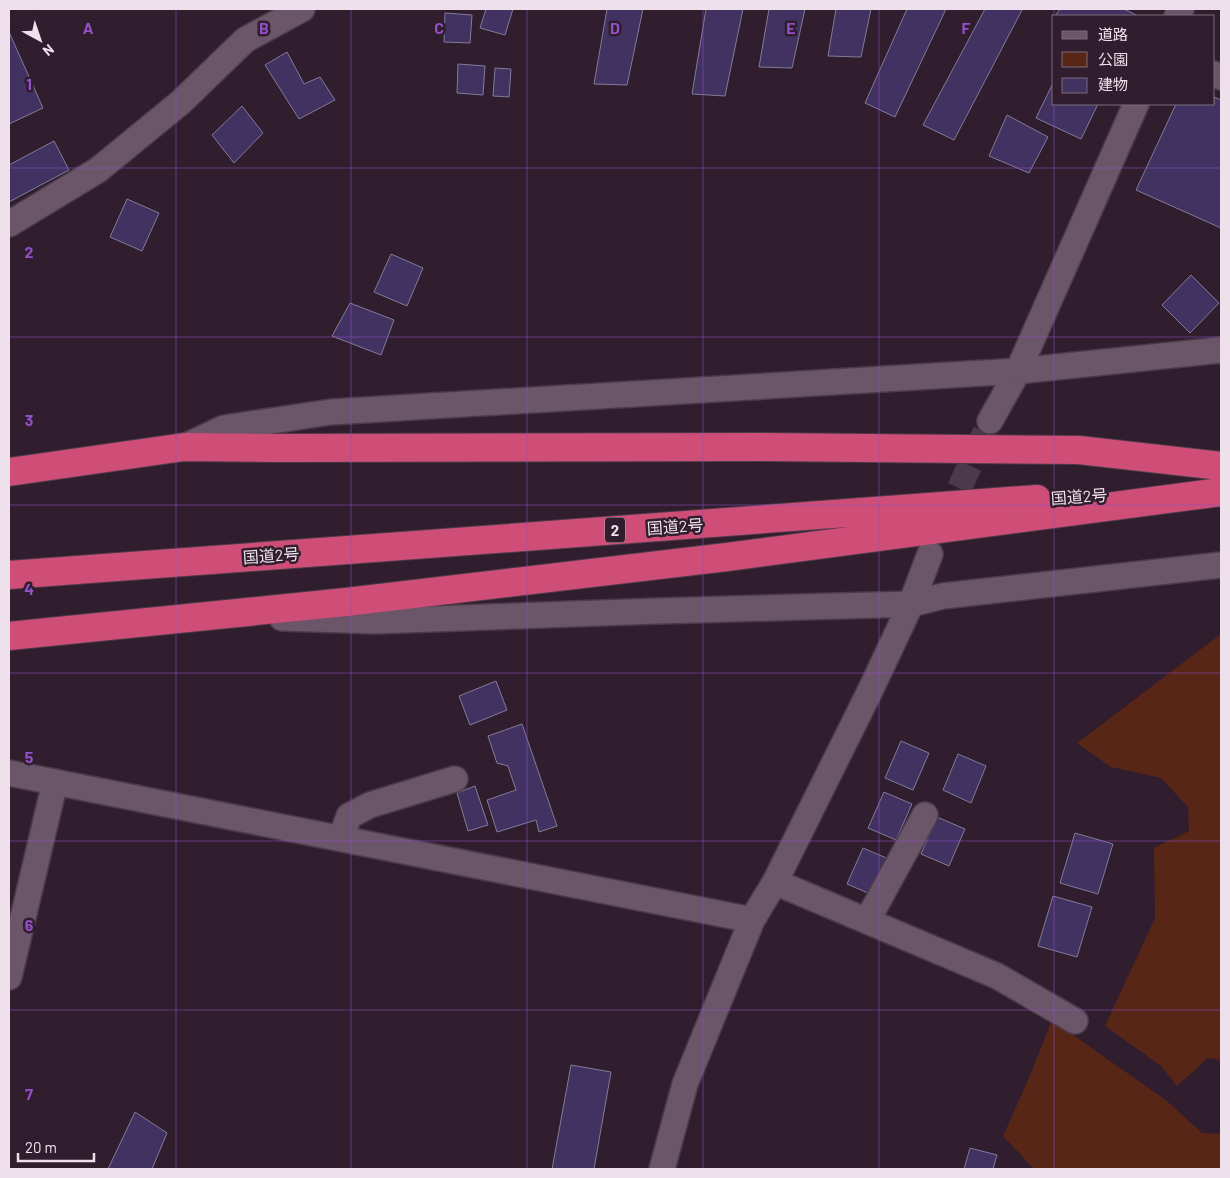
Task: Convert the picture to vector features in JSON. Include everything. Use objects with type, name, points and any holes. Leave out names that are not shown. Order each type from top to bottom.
[{"type":"highway","points":[[9,472],[184,447],[764,447],[1079,450],[1221,466]]},
{"type":"highway","name":"国道2号","points":[[9,575],[1221,486]]},
{"type":"highway","points":[[9,636],[346,602],[727,557],[1221,492]]},
{"type":"street","points":[[9,224],[98,170],[181,102],[246,40],[302,9]]},
{"type":"street","points":[[990,421],[1018,371],[1136,105]]},
{"type":"street","points":[[184,447],[224,428],[331,412],[1018,371],[1221,350]]},
{"type":"street","points":[[662,1169],[686,1084],[752,920],[775,882],[870,691],[911,604],[930,554]]},
{"type":"street","points":[[208,616],[375,621],[911,604],[943,596],[1221,565]]},
{"type":"street","points":[[9,772],[752,920]]},
{"type":"street","points":[[341,838],[349,816],[356,812],[370,805],[455,779]]},
{"type":"street","points":[[9,977],[55,782]]},
{"type":"street","points":[[867,921],[925,815]]},
{"type":"street","points":[[775,882],[997,976],[1075,1021]]},
{"type":"green space","points":[[1221,634],[1221,1060],[1208,1058],[1177,1086],[1161,1066],[1105,1026],[1155,918],[1154,848],[1189,831],[1188,807],[1161,778],[1111,767],[1077,743]]},
{"type":"green space","points":[[1052,1020],[1167,1101],[1202,1133],[1221,1134],[1221,1169],[1034,1169],[1003,1136]]},
{"type":"building","points":[[486,9],[513,9],[505,35],[480,28]]},
{"type":"building","points":[[607,9],[643,9],[627,85],[594,84]]},
{"type":"building","points":[[706,9],[743,9],[725,96],[692,94]]},
{"type":"building","points":[[769,9],[805,9],[792,68],[759,67]]},
{"type":"building","points":[[836,9],[871,9],[861,57],[828,56]]},
{"type":"building","points":[[907,9],[946,9],[895,117],[865,103]]},
{"type":"building","points":[[985,9],[1022,10],[954,140],[923,125]]},
{"type":"building","points":[[1060,9],[1124,9],[1136,15],[1056,15]]},
{"type":"building","points":[[445,13],[472,15],[470,43],[444,42]]},
{"type":"building","points":[[9,32],[43,108],[9,124]]},
{"type":"building","points":[[287,52],[304,84],[320,77],[335,100],[299,119],[265,65]]},
{"type":"building","points":[[458,64],[485,66],[483,95],[457,93]]},
{"type":"building","points":[[495,68],[511,69],[509,97],[493,96]]},
{"type":"building","points":[[1052,85],[1052,105],[1098,105],[1081,139],[1036,118]]},
{"type":"building","points":[[1215,97],[1221,100],[1221,228],[1136,190],[1176,105],[1215,105]]},
{"type":"building","points":[[242,106],[263,133],[234,163],[212,135]]},
{"type":"building","points":[[1007,115],[1048,137],[1029,173],[989,156]]},
{"type":"building","points":[[54,141],[69,170],[9,202],[9,165]]},
{"type":"building","points":[[127,199],[159,213],[142,251],[110,237]]},
{"type":"building","points":[[391,254],[423,268],[407,306],[374,292]]},
{"type":"building","points":[[1191,275],[1219,303],[1190,333],[1162,305]]},
{"type":"building","points":[[350,303],[394,320],[381,355],[332,336]]},
{"type":"building","points":[[496,681],[507,710],[470,725],[459,696]]},
{"type":"building","points":[[522,724],[557,826],[539,832],[536,820],[497,832],[487,800],[516,790],[508,766],[497,763],[488,736]]},
{"type":"building","points":[[901,741],[929,753],[913,790],[885,778]]},
{"type":"building","points":[[958,754],[986,766],[971,803],[943,790]]},
{"type":"building","points":[[475,786],[488,825],[468,831],[457,793]]},
{"type":"building","points":[[884,792],[912,804],[896,840],[868,828]]},
{"type":"building","points":[[937,817],[965,829],[949,866],[921,854]]},
{"type":"building","points":[[1075,833],[1113,844],[1098,894],[1060,883]]},
{"type":"building","points":[[863,848],[891,860],[875,896],[847,884]]},
{"type":"building","points":[[1053,896],[1092,907],[1077,957],[1038,946]]},
{"type":"building","points":[[571,1065],[611,1072],[594,1169],[552,1169]]},
{"type":"building","points":[[135,1112],[167,1133],[152,1169],[108,1169]]},
{"type":"building","points":[[970,1148],[997,1155],[993,1169],[964,1169]]},
{"type":"tunnel","points":[[944,522],[990,421]]}]
